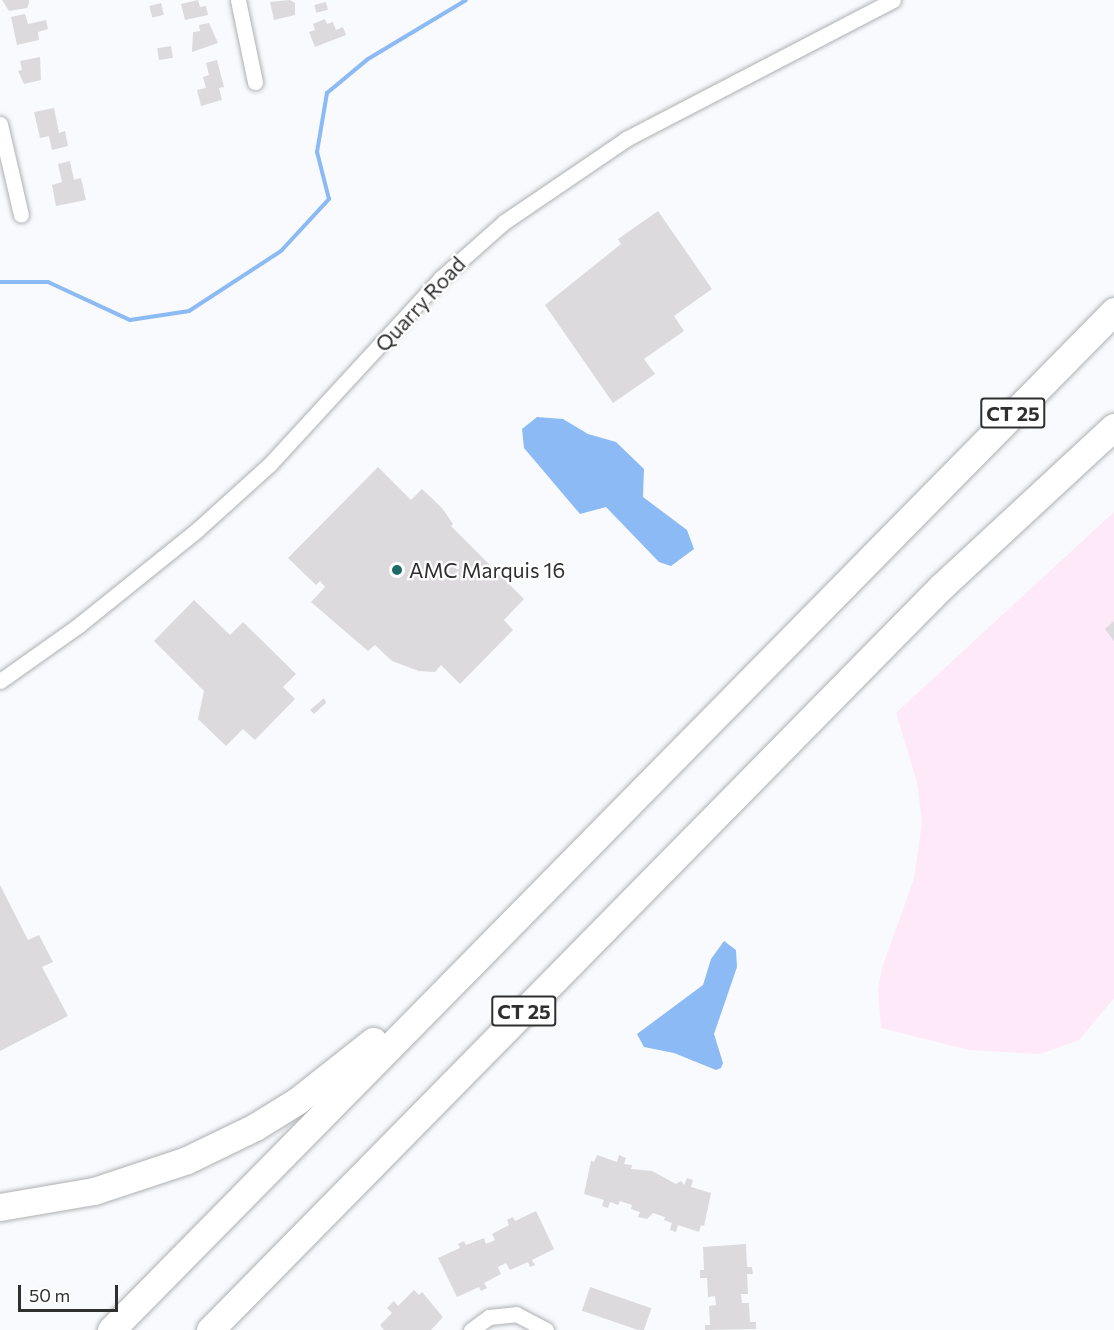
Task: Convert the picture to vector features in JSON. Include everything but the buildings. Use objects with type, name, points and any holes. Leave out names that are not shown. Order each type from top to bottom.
[{"type":"highway","name":"CT 25","points":[[111,1330],[1114,311]]},
{"type":"highway","name":"CT 25","points":[[210,1330],[942,586],[1114,427]]},
{"type":"highway","points":[[0,1207],[73,1196],[132,1180],[187,1160],[255,1127],[338,1070],[509,926]]},
{"type":"highway","points":[[222,1330],[307,1232]]},
{"type":"street","points":[[238,0],[255,82]]},
{"type":"street","name":"Quarry Road","points":[[0,681],[79,625],[161,559],[270,464],[441,278],[504,222],[626,139],[893,0]]},
{"type":"street","points":[[0,124],[21,215]]},
{"type":"street","points":[[471,1330],[489,1317],[516,1314],[539,1323],[546,1330]]},
{"type":"shaded area","points":[[1114,512],[1114,998],[1079,1040],[1040,1054],[969,1050],[881,1028],[878,990],[882,968],[914,879],[922,822],[917,782],[896,713]]},
{"type":"water","points":[[537,417],[563,419],[588,434],[616,442],[644,469],[643,497],[687,530],[694,549],[671,566],[659,562],[606,507],[580,514],[524,448],[522,429]]},
{"type":"water","points":[[724,941],[736,950],[737,967],[714,1034],[723,1063],[721,1068],[716,1070],[674,1053],[644,1047],[637,1034],[703,985],[711,959]]},
{"type":"waterway","points":[[0,282],[48,282],[130,320],[189,311],[281,251],[329,199],[317,152],[327,93],[368,59],[466,0]]},
{"type":"place","name":"AMC Marquis 16","points":[[397,570]]}]
